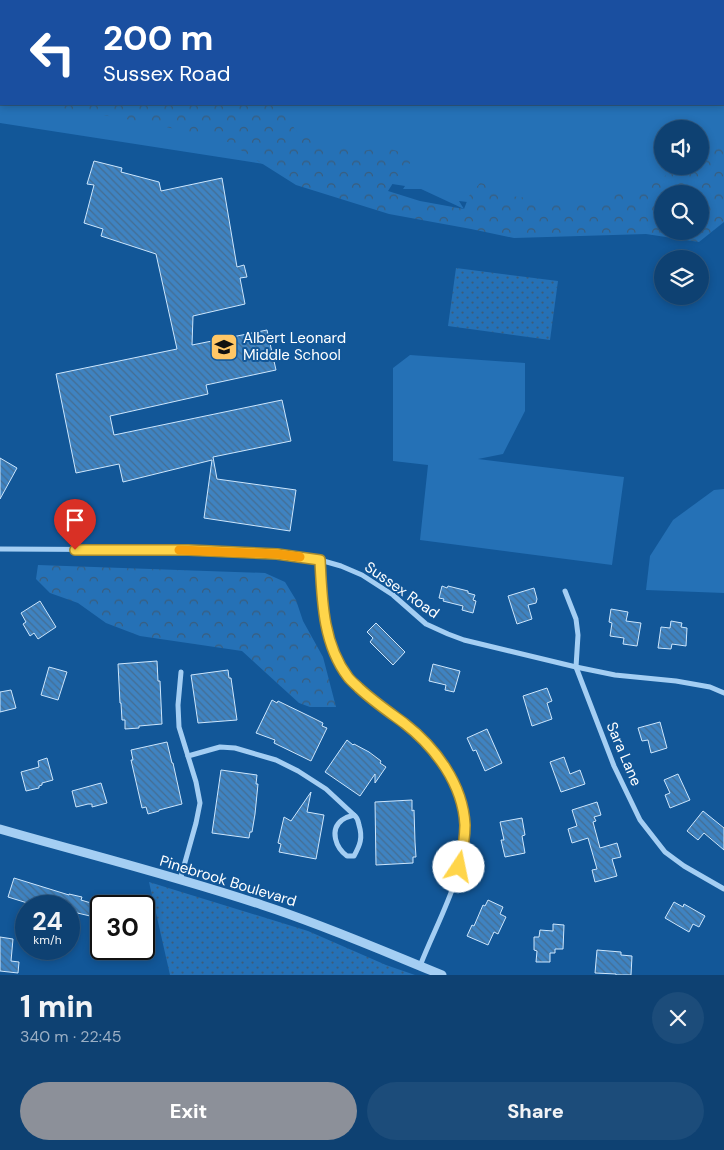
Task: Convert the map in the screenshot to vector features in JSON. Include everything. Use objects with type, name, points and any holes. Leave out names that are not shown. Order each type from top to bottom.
[{"type":"street","name":"Sussex Road","points":[[0,549],[188,550],[277,554],[320,560],[362,575],[393,595],[426,624],[464,640],[615,675],[676,681],[710,687],[724,693]]},
{"type":"street","points":[[320,560],[322,598],[327,631],[334,655],[349,678],[370,698],[407,725],[430,746],[446,767],[462,807],[465,825],[463,851],[455,883],[420,966]]},
{"type":"street","name":"Sara Lane","points":[[565,591],[576,619],[578,635],[576,667],[614,766],[640,820],[665,852],[684,866],[724,889]]},
{"type":"street","points":[[180,880],[200,803],[196,782],[179,727],[178,705],[181,672]]},
{"type":"street","points":[[188,756],[220,747],[235,748],[276,760],[298,771],[326,789],[357,817],[362,833],[360,844],[354,856],[347,856],[337,846],[335,832],[341,821],[354,815]]},
{"type":"street","name":"Pinebrook Boulevard","points":[[0,829],[254,902],[329,928],[442,975]]},
{"type":"green space","points":[[0,105],[724,105],[724,172],[709,186],[654,185],[654,225],[459,201],[464,209],[421,189],[403,189],[405,186],[0,123]]},
{"type":"green space","points":[[45,105],[277,105],[298,133],[310,138],[357,152],[384,147],[417,157],[400,172],[388,191],[420,201],[464,209],[469,196],[480,183],[499,186],[511,196],[581,205],[652,184],[666,175],[709,175],[709,149],[724,140],[724,222],[709,234],[709,185],[654,185],[654,235],[514,238],[389,214],[296,185],[228,142],[154,124]]},
{"type":"green space","points":[[686,240],[702,240],[699,242]]},
{"type":"green space","points":[[456,268],[558,281],[550,340],[448,326]]},
{"type":"green space","points":[[410,355],[525,363],[525,411],[503,454],[478,459],[624,477],[612,565],[420,540],[428,465],[393,461],[393,368]]},
{"type":"green space","points":[[724,489],[724,593],[646,590],[650,556],[673,520],[714,490]]},
{"type":"green space","points":[[38,565],[265,573],[285,582],[296,600],[303,621],[323,657],[336,707],[310,707],[299,703],[242,651],[140,636],[106,623],[78,603],[50,593],[36,579]]},
{"type":"green space","points":[[149,882],[308,931],[386,965],[415,975],[170,975],[155,909],[155,895],[152,895]]},
{"type":"building","name":"Albert Leonard Middle School","points":[[94,161],[122,168],[121,172],[159,182],[161,191],[222,178],[237,267],[244,265],[247,277],[240,278],[245,304],[193,316],[192,345],[267,330],[276,370],[206,385],[208,394],[110,416],[114,435],[282,400],[291,441],[213,457],[217,479],[296,490],[290,531],[204,518],[212,460],[123,482],[119,464],[76,473],[56,374],[177,349],[156,254],[101,236],[103,229],[84,223],[94,185],[87,184]]},
{"type":"building","points":[[0,458],[17,468],[0,499]]},
{"type":"building","points":[[442,586],[468,591],[468,593],[475,595],[473,600],[476,601],[473,613],[462,610],[463,606],[443,601],[444,599],[439,598]]},
{"type":"building","points":[[534,588],[537,599],[536,603],[528,605],[532,619],[517,624],[508,596]]},
{"type":"building","points":[[40,601],[56,627],[38,639],[34,633],[30,636],[23,624],[26,622],[21,613]]},
{"type":"building","points":[[611,609],[628,612],[626,621],[641,623],[637,646],[623,644],[624,638],[610,636],[612,623],[609,622]]},
{"type":"building","points":[[671,621],[682,623],[681,627],[687,628],[686,646],[672,644],[671,649],[658,648],[661,627],[670,628]]},
{"type":"building","points":[[376,623],[405,652],[393,665],[370,642],[373,638],[367,632]]},
{"type":"building","points":[[157,661],[162,724],[125,729],[125,720],[122,720],[120,703],[118,664]]},
{"type":"building","points":[[433,664],[460,671],[454,692],[445,690],[446,685],[429,681]]},
{"type":"building","points":[[49,667],[67,672],[58,700],[41,695]]},
{"type":"building","points":[[228,670],[229,678],[231,678],[237,720],[198,723],[191,675]]},
{"type":"building","points":[[547,688],[552,701],[547,703],[552,719],[532,726],[523,696]]},
{"type":"building","points":[[11,690],[16,708],[0,712],[0,692]]},
{"type":"building","points":[[272,700],[277,703],[278,701],[323,723],[322,726],[327,728],[311,761],[274,743],[275,740],[256,733]]},
{"type":"building","points":[[660,722],[667,748],[651,753],[648,740],[642,741],[638,728]]},
{"type":"building","points":[[487,729],[502,763],[485,771],[476,750],[473,751],[467,738]]},
{"type":"building","points":[[347,740],[353,745],[369,752],[386,767],[375,783],[375,774],[360,796],[325,772]]},
{"type":"building","points":[[167,742],[182,804],[148,814],[146,807],[142,808],[131,760],[133,760],[131,750]]},
{"type":"building","points":[[564,757],[570,774],[580,770],[585,784],[561,792],[550,762]]},
{"type":"building","points":[[47,758],[53,780],[42,783],[39,788],[26,791],[21,772],[39,767],[38,761]]},
{"type":"building","points":[[221,770],[257,775],[255,814],[249,838],[212,833]]},
{"type":"building","points":[[678,774],[690,800],[670,808],[665,795],[670,793],[664,780]]},
{"type":"building","points":[[101,783],[107,803],[92,807],[92,804],[88,804],[76,807],[72,791]]},
{"type":"building","points":[[311,792],[307,812],[324,815],[316,859],[279,852],[281,844],[278,843],[284,817],[291,821]]},
{"type":"building","points":[[412,800],[416,857],[413,857],[413,863],[376,865],[375,802]]},
{"type":"building","points":[[597,802],[601,815],[594,817],[596,821],[593,822],[600,848],[617,843],[621,857],[612,859],[617,876],[595,882],[592,870],[597,869],[588,838],[572,843],[568,829],[577,826],[572,810]]},
{"type":"building","points":[[703,811],[724,828],[724,850],[704,833],[698,840],[687,831]]},
{"type":"building","points":[[522,818],[525,835],[522,836],[525,853],[505,857],[501,840],[504,840],[500,822]]},
{"type":"building","points":[[14,878],[69,895],[15,895],[15,899],[8,897]]},
{"type":"building","points":[[80,897],[82,897],[81,900],[90,903],[90,916],[80,914]]},
{"type":"building","points":[[488,900],[503,907],[500,914],[506,917],[498,934],[494,932],[488,945],[467,936],[472,925],[474,926],[483,905],[485,906]]},
{"type":"building","points":[[674,902],[683,907],[684,904],[705,916],[699,927],[693,924],[689,932],[665,918]]},
{"type":"building","points":[[553,924],[564,925],[563,949],[555,949],[555,953],[550,953],[550,962],[536,962],[537,951],[534,950],[534,937],[539,937],[540,930],[553,931]]},
{"type":"building","points":[[0,937],[13,939],[11,961],[19,962],[18,973],[0,971]]},
{"type":"building","points":[[597,950],[621,952],[621,955],[632,956],[631,975],[595,973]]},
{"type":"slow traffic","points":[[179,550],[277,554],[300,557]]},
{"type":"place","name":"Albert Leonard Middle School","points":[[224,347]]},
{"type":"route","points":[[75,550],[188,550],[277,554],[320,560],[322,598],[327,631],[334,655],[349,678],[370,698],[407,725],[430,746],[446,767],[455,786],[462,807],[465,825],[463,851],[459,867]]}]
